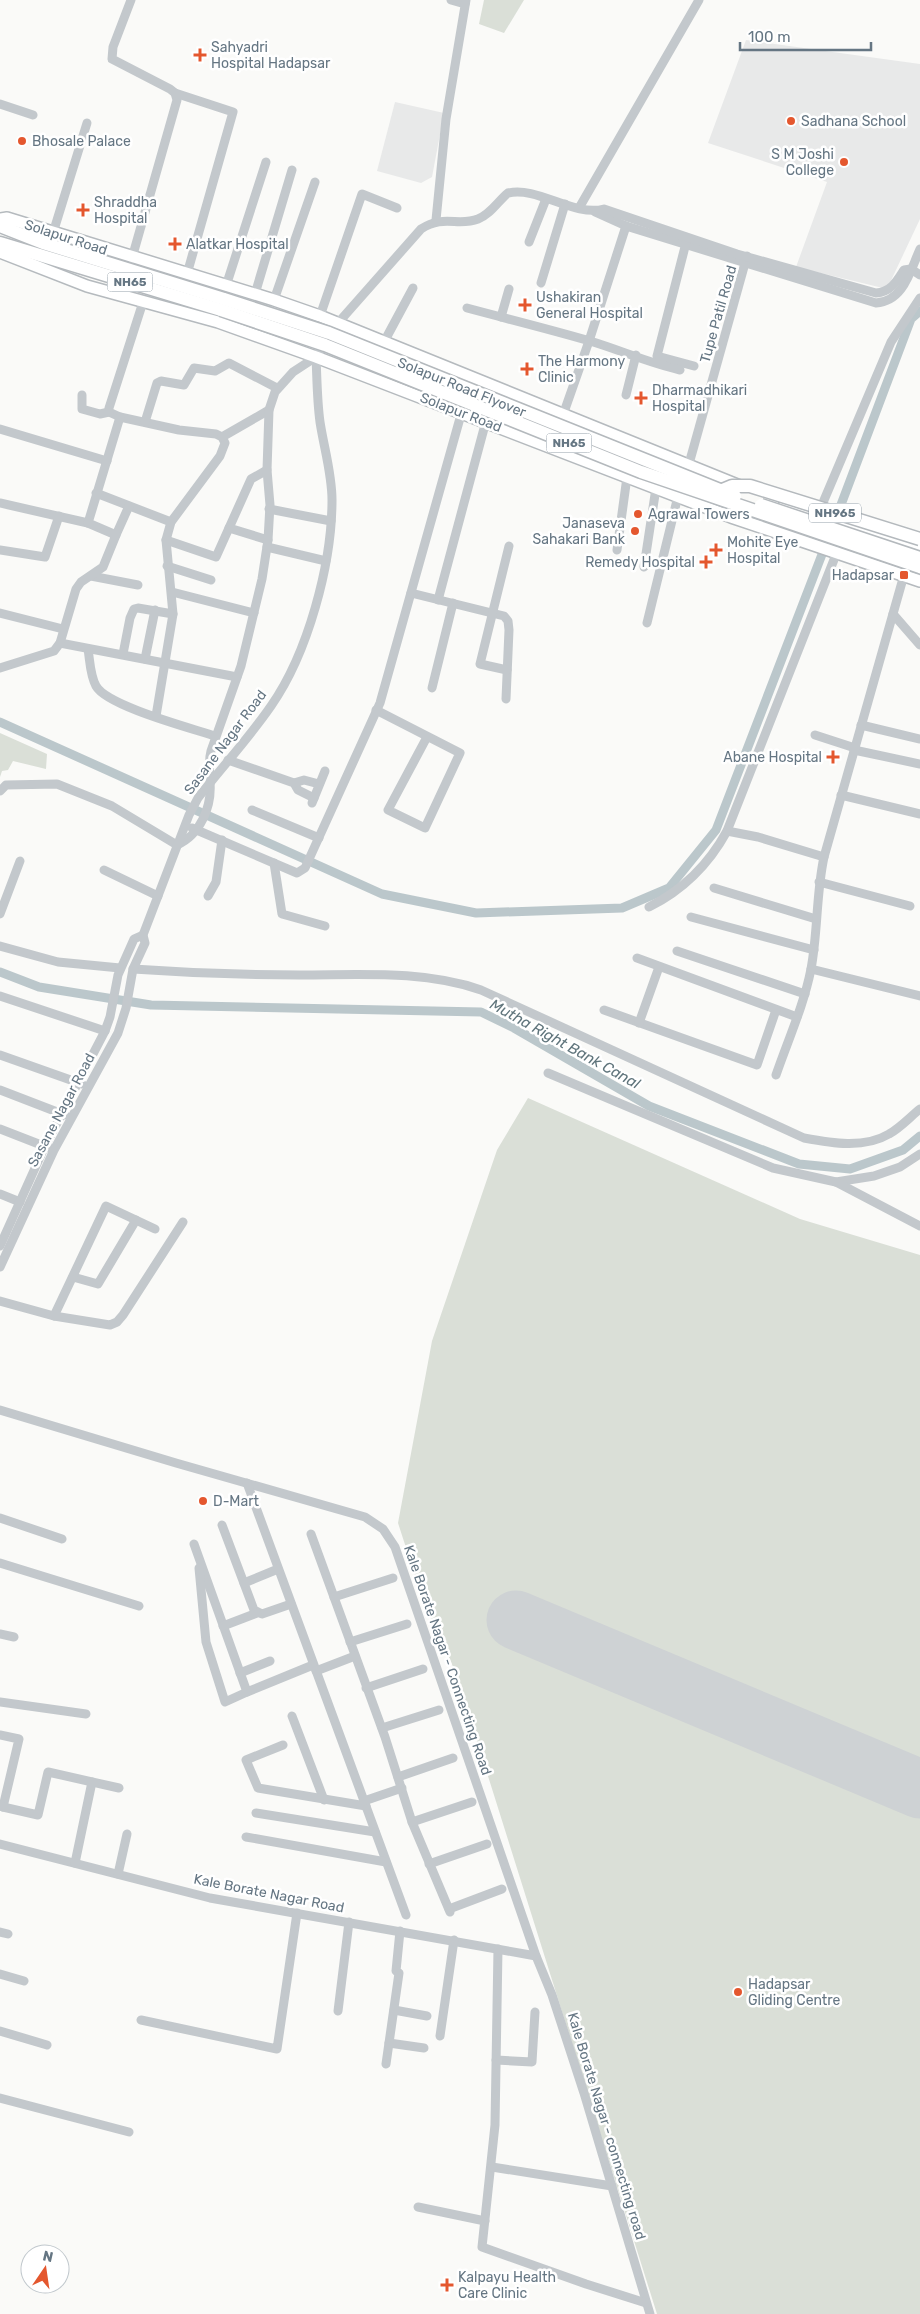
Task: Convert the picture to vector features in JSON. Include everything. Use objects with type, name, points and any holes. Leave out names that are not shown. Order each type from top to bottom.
[{"type":"highway","name":"Solapur Road Flyover","points":[[0,226],[43,243],[224,298],[329,333],[720,491],[920,558]]},
{"type":"highway","name":"Solapur Road Flyover","points":[[0,243],[224,298],[325,345],[650,475],[920,567]]},
{"type":"highway","name":"NH965","points":[[720,491],[732,486],[750,486],[920,539]]},
{"type":"main road","name":"Solapur Road","points":[[0,219],[7,218],[53,234],[187,274],[224,298],[255,294],[320,316],[689,467],[821,516],[920,548]]},
{"type":"main road","name":"Solapur Road","points":[[0,252],[87,286],[218,322],[316,357],[677,496],[920,581]]},
{"type":"street","points":[[131,0],[113,47],[112,59],[175,93],[233,112],[187,274]]},
{"type":"street","points":[[436,220],[445,128],[466,2],[451,0]]},
{"type":"street","points":[[579,208],[699,0]]},
{"type":"street","points":[[132,258],[175,109],[177,100],[175,93]]},
{"type":"street","points":[[0,104],[33,115]]},
{"type":"street","points":[[53,234],[87,123]]},
{"type":"street","points":[[224,298],[266,162]]},
{"type":"street","points":[[255,294],[292,170]]},
{"type":"street","points":[[274,300],[315,182]]},
{"type":"street","points":[[0,791],[6,786],[57,784],[100,800],[177,845],[189,840],[198,830],[208,802],[210,782],[208,760],[237,677],[254,613],[267,543],[269,410],[277,388],[290,375],[316,357],[338,323],[421,229],[436,220],[470,221],[479,219],[487,214],[502,197],[514,191],[596,212],[626,226],[686,241]]},
{"type":"street","points":[[320,316],[362,194],[397,208]]},
{"type":"street","points":[[529,242],[546,199]]},
{"type":"street","points":[[541,283],[565,204]]},
{"type":"street","points":[[596,212],[604,210],[686,241],[746,260]]},
{"type":"street","points":[[563,415],[626,226]]},
{"type":"street","points":[[686,241],[657,356],[694,366]]},
{"type":"street","name":"Tupe Patil Road","points":[[647,623],[677,496],[689,467],[746,260],[847,290],[886,296],[904,270],[911,269],[920,250]]},
{"type":"street","points":[[911,269],[920,275]]},
{"type":"street","points":[[384,342],[413,288]]},
{"type":"street","points":[[501,317],[509,289]]},
{"type":"street","points":[[811,543],[891,342],[920,298]]},
{"type":"street","points":[[109,412],[143,302]]},
{"type":"street","points":[[467,308],[589,341],[636,355],[655,364],[680,370]]},
{"type":"street","points":[[626,395],[636,355]]},
{"type":"street","name":"Sasane Nagar Road","points":[[0,1246],[4,1227],[50,1148],[71,1118],[118,1033],[126,1008],[133,968],[145,943],[143,935],[189,815],[198,798],[272,704],[295,665],[306,637],[326,561],[331,521],[331,483],[320,420],[316,357]]},
{"type":"street","points":[[145,422],[157,383],[161,381],[184,386],[194,368],[215,371],[229,363],[277,388]]},
{"type":"street","points":[[82,395],[82,409],[100,414],[109,412],[120,418],[222,437],[269,410]]},
{"type":"street","points":[[185,824],[297,872],[305,868],[376,710],[462,412]]},
{"type":"street","points":[[88,523],[120,418]]},
{"type":"street","points":[[438,600],[486,421]]},
{"type":"street","points":[[0,428],[107,461]]},
{"type":"street","points":[[156,716],[173,614],[166,540],[171,522],[220,456],[225,443],[222,437]]},
{"type":"street","points":[[166,540],[216,557],[251,479],[267,470]]},
{"type":"street","points":[[617,550],[628,477]]},
{"type":"street","points":[[644,567],[656,488]]},
{"type":"street","points":[[96,493],[171,522]]},
{"type":"street","points":[[0,503],[88,523],[116,535]]},
{"type":"street","points":[[0,668],[46,656],[54,652],[60,642],[76,589],[81,582],[103,567],[129,506]]},
{"type":"street","points":[[269,509],[331,521]]},
{"type":"street","points":[[0,550],[44,557],[58,516]]},
{"type":"street","points":[[229,528],[267,543],[326,561]]},
{"type":"street","points":[[507,670],[480,664],[509,546]]},
{"type":"street","points":[[649,907],[663,900],[685,884],[703,866],[727,830],[833,551]]},
{"type":"street","points":[[167,566],[211,580]]},
{"type":"street","points":[[776,1075],[805,994],[814,950],[819,882],[824,857],[904,575]]},
{"type":"street","points":[[91,576],[138,585]]},
{"type":"street","points":[[172,592],[254,613]]},
{"type":"street","points":[[411,593],[504,616],[508,621],[506,699]]},
{"type":"street","points":[[432,688],[453,603]]},
{"type":"street","points":[[123,654],[131,612],[138,608],[173,614]]},
{"type":"street","points":[[145,659],[155,610]]},
{"type":"street","points":[[0,613],[63,630]]},
{"type":"street","points":[[893,614],[920,645]]},
{"type":"street","points":[[60,642],[237,677]]},
{"type":"street","points":[[88,648],[92,676],[101,693],[127,707],[215,736]]},
{"type":"street","points":[[376,710],[427,736],[460,753],[425,828],[388,810],[427,736]]},
{"type":"street","points":[[861,725],[920,739]]},
{"type":"street","points":[[815,735],[854,749],[920,764]]},
{"type":"street","points":[[228,760],[294,783],[304,780],[317,794]]},
{"type":"street","points":[[317,794],[325,771]]},
{"type":"street","points":[[294,783],[298,790],[317,794]]},
{"type":"street","points":[[841,795],[920,814]]},
{"type":"street","points":[[252,810],[319,838]]},
{"type":"street","points":[[727,830],[758,837],[824,857]]},
{"type":"street","points":[[208,896],[216,882],[222,840]]},
{"type":"street","points":[[0,914],[20,861]]},
{"type":"street","points":[[274,862],[282,914],[325,926]]},
{"type":"street","points":[[104,870],[158,896]]},
{"type":"street","points":[[819,882],[910,906]]},
{"type":"street","points":[[714,888],[816,919]]},
{"type":"street","points":[[691,917],[814,950]]},
{"type":"street","name":"Sasane Nagar Road","points":[[0,1267],[50,1148],[62,1113],[105,1031],[120,968],[134,939],[143,935]]},
{"type":"street","points":[[0,946],[58,962],[120,968]]},
{"type":"street","points":[[677,951],[805,994]]},
{"type":"street","points":[[637,958],[796,1017]]},
{"type":"street","points":[[639,1023],[659,967]]},
{"type":"street","points":[[133,968],[217,975],[395,975],[459,982],[481,990],[804,1138],[833,1144],[864,1143],[889,1135],[920,1109]]},
{"type":"street","points":[[811,969],[920,996]]},
{"type":"street","points":[[0,996],[105,1031]]},
{"type":"street","points":[[604,1010],[756,1065],[776,1010]]},
{"type":"street","points":[[0,1055],[79,1082],[88,1087]]},
{"type":"street","points":[[548,1073],[773,1168],[836,1182],[920,1226]]},
{"type":"street","points":[[0,1090],[71,1118]]},
{"type":"street","points":[[0,1129],[50,1148]]},
{"type":"street","points":[[836,1182],[874,1176],[900,1167],[920,1154]]},
{"type":"street","points":[[0,1194],[20,1202]]},
{"type":"street","points":[[54,1316],[106,1206],[155,1229]]},
{"type":"street","points":[[73,1277],[98,1284],[136,1220]]},
{"type":"street","points":[[0,1301],[54,1316],[99,1325],[110,1325],[117,1322],[183,1222]]},
{"type":"street","name":"Kale Borate Nagar - Connecting Road","points":[[0,1410],[365,1517],[383,1529],[395,1547],[536,1956]]},
{"type":"street","points":[[246,1483],[406,1915]]},
{"type":"street","points":[[0,1518],[62,1539]]},
{"type":"street","points":[[222,1525],[254,1610],[257,1613]]},
{"type":"street","points":[[311,1534],[382,1728],[412,1822],[449,1911],[502,1889]]},
{"type":"street","points":[[194,1544],[247,1692]]},
{"type":"street","points":[[199,1561],[206,1642],[226,1702],[247,1692],[355,1656]]},
{"type":"street","points":[[0,1563],[139,1606]]},
{"type":"street","points":[[244,1583],[278,1569]]},
{"type":"street","points":[[334,1597],[392,1578]]},
{"type":"street","points":[[223,1626],[257,1613],[262,1614],[291,1604]]},
{"type":"street","points":[[350,1642],[407,1624]]},
{"type":"street","points":[[0,1634],[14,1637]]},
{"type":"street","points":[[240,1673],[270,1661]]},
{"type":"street","points":[[366,1688],[423,1669]]},
{"type":"street","points":[[0,1702],[86,1714]]},
{"type":"street","points":[[382,1728],[439,1710]]},
{"type":"street","points":[[292,1716],[324,1800]]},
{"type":"street","points":[[0,1735],[19,1740],[2,1806],[38,1815],[48,1772],[119,1788]]},
{"type":"street","points":[[283,1745],[246,1760],[258,1788],[324,1800],[365,1804],[402,1788]]},
{"type":"street","points":[[398,1777],[453,1758]]},
{"type":"street","points":[[75,1863],[92,1782]]},
{"type":"street","points":[[412,1822],[472,1802]]},
{"type":"street","points":[[256,1813],[375,1832]]},
{"type":"street","points":[[118,1874],[126,1834]]},
{"type":"street","points":[[246,1837],[386,1862]]},
{"type":"street","name":"Kale Borate Nagar Road","points":[[0,1844],[210,1898],[536,1956]]},
{"type":"street","points":[[429,1864],[487,1844]]},
{"type":"street","points":[[141,2020],[277,2049],[297,1913]]},
{"type":"street","points":[[338,2011],[349,1922]]},
{"type":"street","points":[[386,2064],[399,1973],[396,1971],[400,1931]]},
{"type":"street","points":[[440,2036],[454,1940]]},
{"type":"street","points":[[498,1949],[492,2167],[482,2247],[648,2307]]},
{"type":"street","name":"Kale Borate Nagar - connecting road","points":[[536,1956],[569,2048],[648,2307]]},
{"type":"street","points":[[0,1974],[24,1981]]},
{"type":"street","points":[[394,2010],[427,2016]]},
{"type":"street","points":[[496,2060],[532,2062],[535,2012]]},
{"type":"street","points":[[0,2031],[47,2045]]},
{"type":"street","points":[[389,2043],[424,2048]]},
{"type":"street","points":[[0,2098],[129,2132]]},
{"type":"street","points":[[492,2167],[612,2186]]},
{"type":"street","points":[[418,2207],[484,2221]]},
{"type":"shaded area","points":[[484,0],[524,0],[504,33],[479,24]]},
{"type":"shaded area","name":"S M Joshi College","points":[[746,40],[920,64],[920,219],[887,289],[796,267],[827,182],[708,143]]},
{"type":"shaded area","points":[[395,102],[444,113],[432,177],[421,183],[377,171]]},
{"type":"shaded area","points":[[0,733],[47,754],[46,769],[13,761],[8,770],[2,771],[0,777]]},
{"type":"shaded area","name":"Hadapsar Gliding Centre","points":[[528,1098],[800,1219],[920,1255],[920,2314],[657,2314],[455,1671],[423,1600],[398,1523],[432,1341],[497,1150]]},
{"type":"waterway","points":[[836,518],[911,319],[920,311]]},
{"type":"waterway","points":[[0,722],[382,894],[476,913],[622,908],[669,888],[716,830],[831,531]]},
{"type":"waterway","name":"Mutha Right Bank Canal","points":[[0,972],[39,987],[151,1005],[481,1012],[514,1028],[649,1106],[799,1164],[850,1169],[903,1150],[920,1136]]},
{"type":"runway","points":[[516,1620],[920,1789]]},
{"type":"place","name":"Sahyadri Hospital Hadapsar","points":[[200,55]]},
{"type":"place","name":"Sadhana School","points":[[791,121]]},
{"type":"place","name":"Bhosale Palace","points":[[22,141]]},
{"type":"place","name":"S M Joshi College","points":[[844,162]]},
{"type":"place","name":"Shraddha Hospital","points":[[83,210]]},
{"type":"place","name":"Alatkar Hospital","points":[[175,244]]},
{"type":"place","name":"Ushakiran General Hospital","points":[[525,305]]},
{"type":"place","name":"The Harmony Clinic","points":[[527,369]]},
{"type":"place","name":"Dharmadhikari Hospital","points":[[641,398]]},
{"type":"place","name":"Agrawal Towers","points":[[638,514]]},
{"type":"place","name":"Janaseva Sahakari Bank","points":[[635,531]]},
{"type":"place","name":"Mohite Eye Hospital","points":[[716,550]]},
{"type":"place","name":"Remedy Hospital","points":[[706,562]]},
{"type":"place","name":"Hadapsar","points":[[904,575]]},
{"type":"place","name":"Abane Hospital","points":[[833,757]]},
{"type":"place","name":"D-Mart","points":[[203,1501]]},
{"type":"place","name":"Hadapsar Gliding Centre","points":[[738,1992]]},
{"type":"place","name":"Kalpayu Health Care Clinic","points":[[447,2285]]}]
